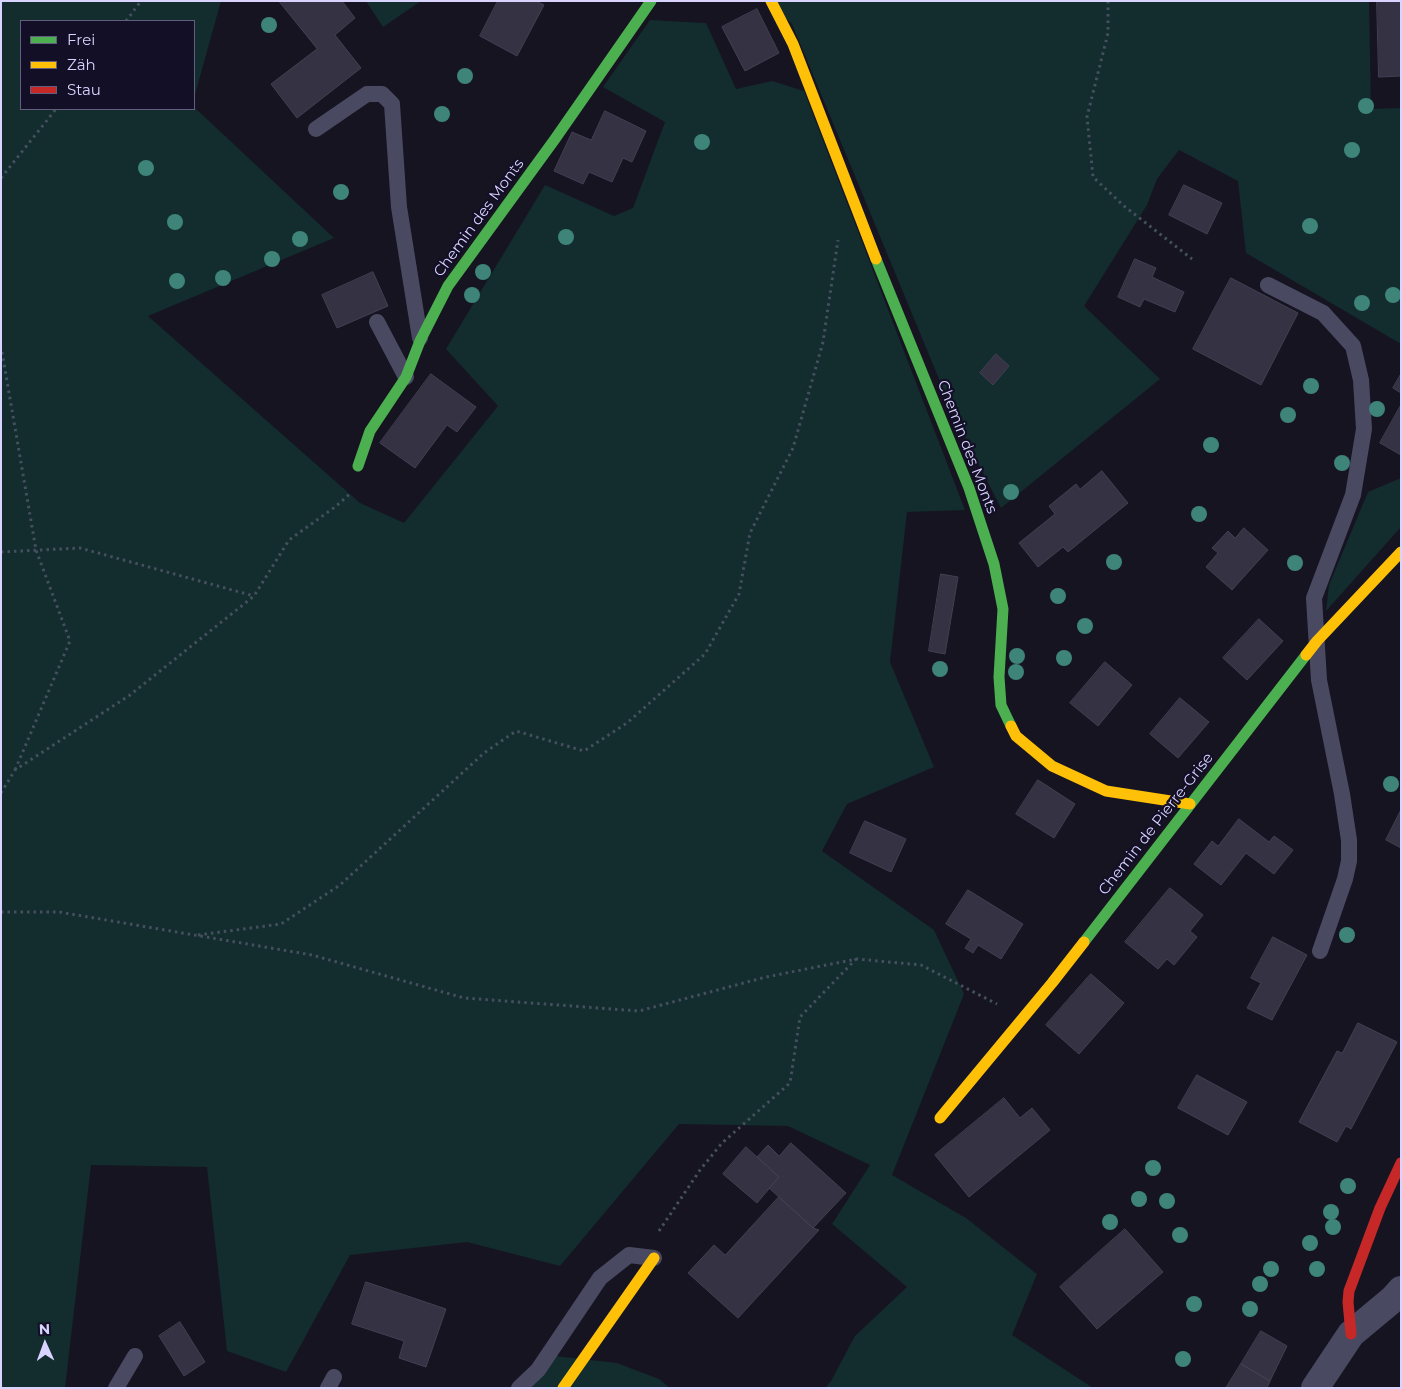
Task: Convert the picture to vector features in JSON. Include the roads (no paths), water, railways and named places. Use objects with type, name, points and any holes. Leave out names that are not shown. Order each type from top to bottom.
[{"type":"street","name":"Chemin des Monts","points":[[358,466],[370,431],[406,377],[420,341],[448,286],[555,139],[651,1]]},
{"type":"street","name":"Chemin des Monts","points":[[771,1],[793,44],[897,313],[969,488],[994,564],[1003,609],[999,677],[1001,705],[1016,736],[1052,766],[1106,791],[1190,804]]},
{"type":"street","name":"Chemin de Pierre-Grise","points":[[940,1118],[1052,983],[1317,641],[1401,552]]},
{"type":"street","points":[[1351,1334],[1348,1302],[1350,1291],[1380,1208],[1401,1163]]},
{"type":"street","points":[[563,1388],[654,1258]]},
{"type":"street","points":[[1320,1386],[1351,1334],[1401,1290]]},
{"type":"lane","points":[[316,129],[367,94],[382,94],[392,104],[399,207],[420,341]]},
{"type":"lane","points":[[1268,285],[1323,313],[1353,346],[1361,380],[1364,429],[1353,495],[1314,598],[1319,680],[1342,794],[1349,840],[1345,879],[1320,951]]},
{"type":"lane","points":[[377,322],[406,377]]},
{"type":"lane","points":[[519,1388],[538,1370],[600,1278],[629,1255],[654,1258]]},
{"type":"lane","points":[[116,1388],[135,1356]]}]
